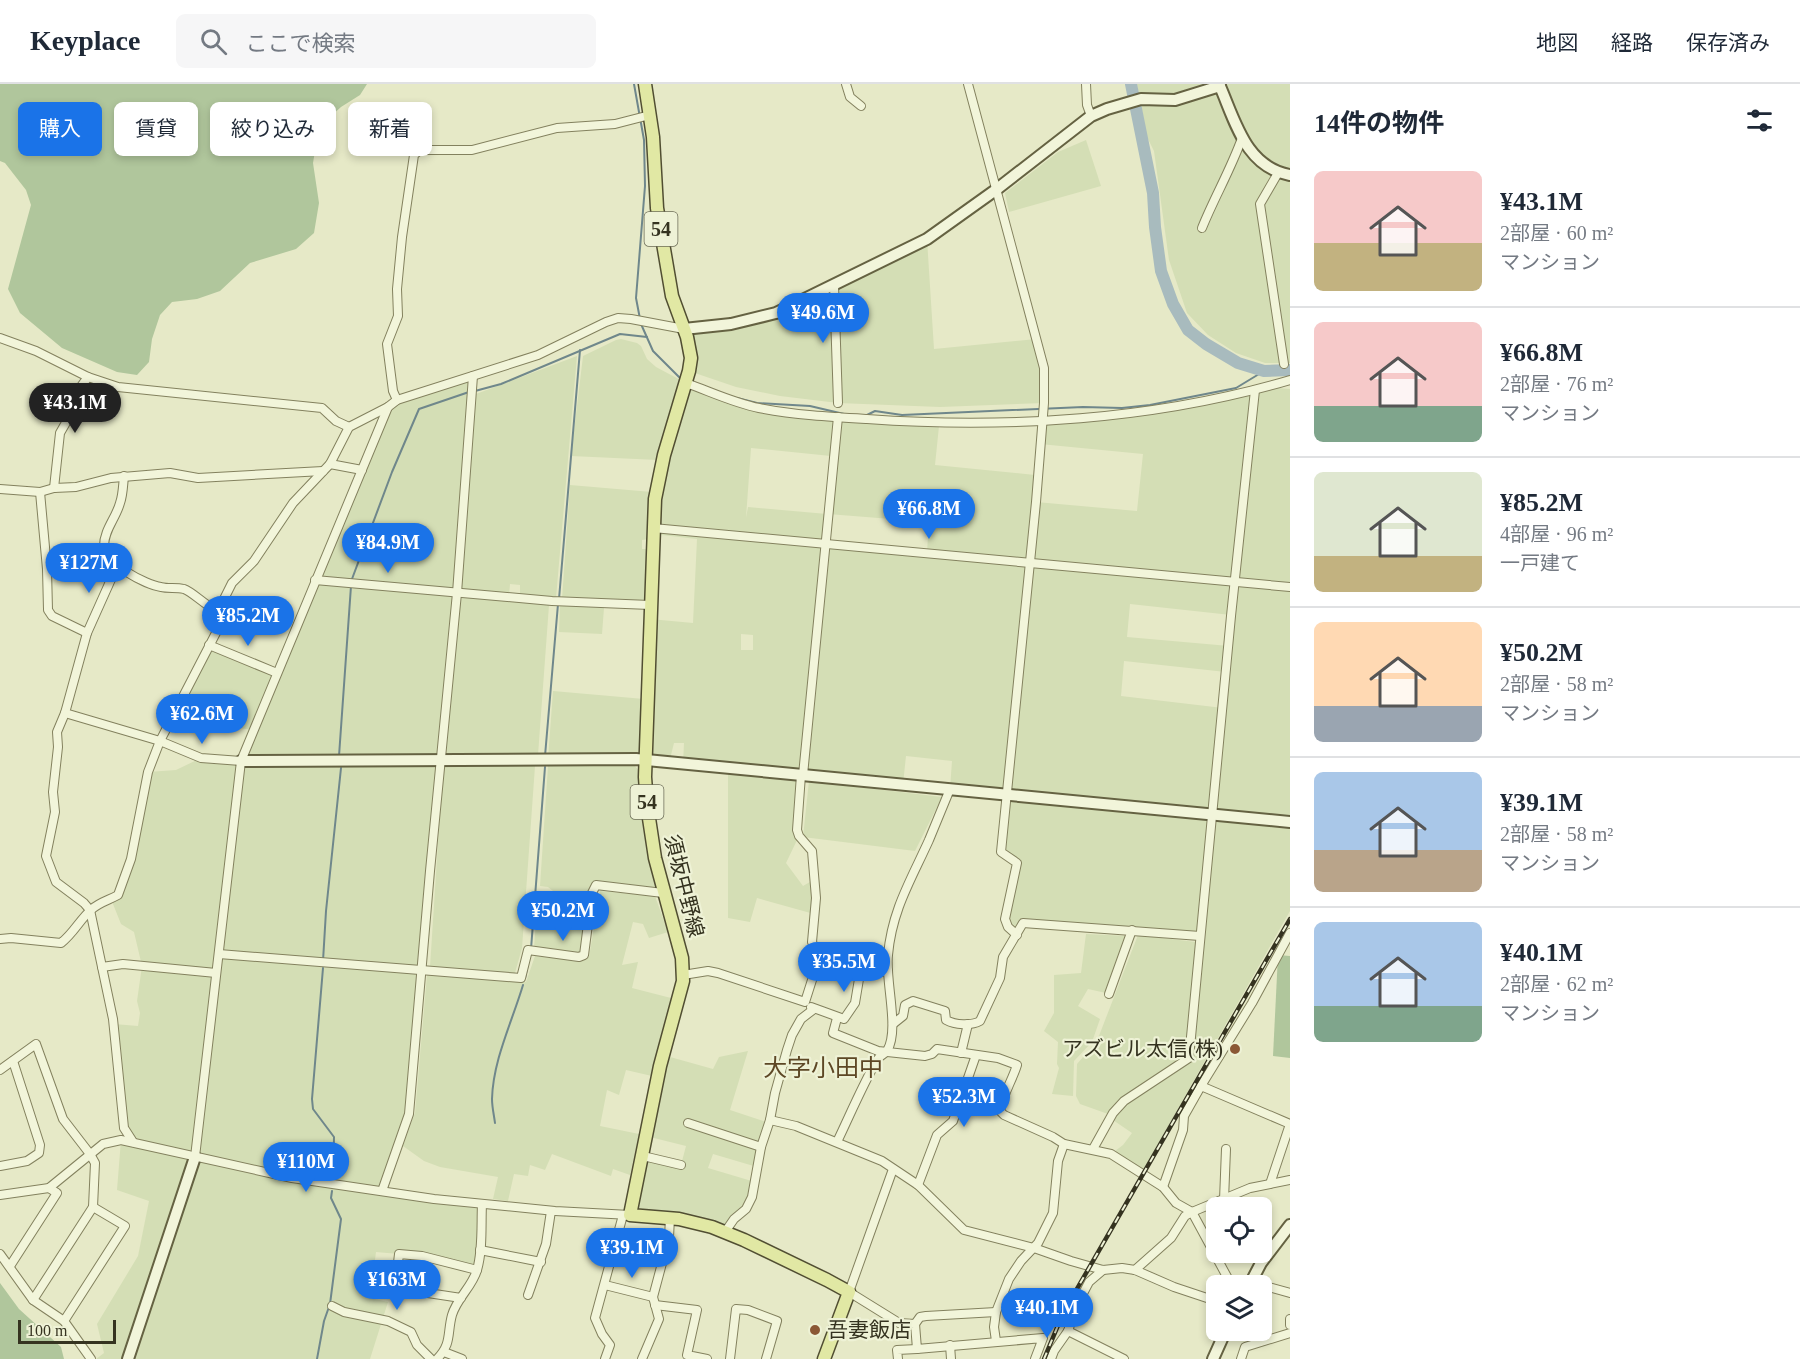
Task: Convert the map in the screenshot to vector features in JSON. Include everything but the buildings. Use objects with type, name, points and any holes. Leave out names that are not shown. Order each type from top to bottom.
[{"type":"main road","name":"須坂中野線","points":[[626,1215],[643,1156],[660,1066],[681,993],[683,975],[680,952],[655,858],[648,812],[646,761],[654,500],[687,377],[690,348],[672,296],[656,202],[653,137],[644,116],[645,84]]},
{"type":"main road","points":[[626,1215],[670,1218],[699,1223],[725,1232],[849,1292],[824,1359]]},
{"type":"street","points":[[846,84],[850,97],[861,106]]},
{"type":"street","points":[[968,84],[1044,368],[1044,403],[1030,563],[1001,852],[1017,863],[1005,919],[1008,927],[1017,935]]},
{"type":"street","points":[[1086,84],[1087,105],[1091,116]]},
{"type":"street","points":[[0,939],[61,943],[69,937],[90,910],[118,895],[130,859],[148,772],[160,741],[218,629],[218,611],[232,583],[254,561],[293,503],[330,464],[349,427],[397,400],[538,355],[618,318],[684,329],[731,324],[776,313],[927,239],[997,189],[1091,116],[1141,99],[1175,100],[1220,85],[1248,149],[1260,161],[1278,173],[1290,175]]},
{"type":"street","points":[[397,400],[393,391],[387,344],[398,316],[399,258],[414,155],[420,150],[472,150],[557,128],[615,124],[644,116]]},
{"type":"street","points":[[1202,228],[1211,205],[1231,169],[1242,138]]},
{"type":"street","points":[[1278,173],[1260,204],[1284,364]]},
{"type":"street","points":[[834,285],[838,403]]},
{"type":"street","points":[[0,339],[36,351],[88,377],[118,387],[322,408],[336,421],[349,427]]},
{"type":"street","points":[[382,1191],[409,1114],[457,593],[473,376]]},
{"type":"street","points":[[54,488],[59,438],[68,419],[69,403],[88,377]]},
{"type":"street","points":[[687,377],[758,408],[913,423],[1042,421],[1147,410],[1217,399],[1290,380]]},
{"type":"street","points":[[1093,1149],[1113,1113],[1124,1101],[1189,1058],[1255,390]]},
{"type":"street","points":[[128,1359],[195,1157],[241,761],[388,407]]},
{"type":"street","points":[[805,1002],[819,958],[812,942],[816,898],[812,851],[799,836],[797,830],[838,417]]},
{"type":"street","points":[[330,464],[362,470]]},
{"type":"street","points":[[0,489],[40,492],[54,488],[76,487],[124,476],[170,473],[198,478],[323,471]]},
{"type":"street","points":[[124,476],[120,503],[107,533],[104,550],[117,566],[153,585],[186,590],[208,607],[218,611]]},
{"type":"street","points":[[40,492],[47,568],[48,610],[52,616],[87,633]]},
{"type":"street","points":[[653,528],[1290,587]]},
{"type":"street","points":[[117,566],[87,633],[65,713],[57,732],[58,747],[53,792],[55,812],[46,856],[56,882],[90,910],[114,1019],[124,1128],[134,1142]]},
{"type":"street","points":[[315,580],[552,601],[650,605]]},
{"type":"street","points":[[209,645],[277,673]]},
{"type":"street","points":[[65,713],[160,741],[201,758],[241,761],[636,759],[1290,822]]},
{"type":"street","points":[[837,1142],[869,1074],[880,1056],[887,1052],[893,1024],[888,972],[891,931],[902,895],[929,840],[950,789]]},
{"type":"street","points":[[219,954],[521,978],[528,950],[579,957],[585,955],[592,893],[596,885],[663,893]]},
{"type":"street","points":[[893,1024],[903,1016],[905,1005],[913,1001],[945,1011],[946,1020],[949,1022],[968,1024],[980,1021],[1000,978],[1003,957],[1023,923],[1200,936]]},
{"type":"street","points":[[1110,994],[1132,930]]},
{"type":"street","points":[[1163,1186],[1183,1130],[1184,1116],[1252,1003],[1290,933]]},
{"type":"street","points":[[683,975],[708,971],[718,973],[805,1002],[814,1009],[844,1019],[855,1003],[863,955]]},
{"type":"street","points":[[102,967],[123,964],[216,973]]},
{"type":"street","points":[[861,974],[888,972]]},
{"type":"street","points":[[725,1232],[734,1219],[746,1209],[752,1197],[761,1147],[792,1035],[801,1019],[814,1009]]},
{"type":"street","points":[[837,1018],[833,1033],[878,1051],[925,1056],[937,1049],[998,1058],[1017,1065],[1012,1083],[1001,1102],[999,1111],[1064,1144],[1111,1154],[1163,1186],[1176,1203],[1192,1212],[1226,1275]]},
{"type":"street","points":[[961,1053],[968,1024]]},
{"type":"street","points":[[0,1070],[36,1044],[63,1119],[95,1163],[93,1207],[33,1300]]},
{"type":"street","points":[[918,1185],[937,1135],[953,1121],[976,1055]]},
{"type":"street","points":[[0,1166],[27,1161],[39,1153],[40,1145],[13,1061]]},
{"type":"street","points":[[1202,1086],[1290,1124],[1270,1184]]},
{"type":"street","points":[[770,1120],[796,1126],[893,1168],[918,1185],[964,1230],[1034,1248],[1071,1262],[1103,1270],[1122,1268],[1135,1270],[1206,1298]]},
{"type":"street","points":[[688,1124],[761,1147]]},
{"type":"street","points":[[0,1195],[49,1188],[103,1144],[121,1140],[292,1178],[434,1199],[551,1211],[626,1215],[595,1318],[610,1345],[605,1359]]},
{"type":"street","points":[[996,1341],[994,1327],[996,1312],[1009,1279],[1021,1261],[1034,1248],[1053,1213],[1058,1161],[1064,1144]]},
{"type":"street","points":[[1224,1197],[1226,1149]]},
{"type":"street","points":[[643,1156],[681,1165]]},
{"type":"street","points":[[893,1168],[849,1292],[899,1323],[915,1324]]},
{"type":"street","points":[[1230,1197],[1250,1188],[1290,1180]]},
{"type":"street","points":[[10,1266],[57,1193],[49,1188]]},
{"type":"street","points":[[437,1359],[444,1352],[450,1337],[451,1317],[477,1270],[482,1204]]},
{"type":"street","points":[[64,1321],[125,1226],[93,1207]]},
{"type":"street","points":[[1135,1270],[1171,1238],[1185,1216],[1206,1207]]},
{"type":"street","points":[[528,1295],[541,1262],[551,1211]]},
{"type":"street","points":[[642,1359],[659,1319],[654,1301],[669,1238],[670,1218]]},
{"type":"street","points":[[1255,1275],[1290,1225]]},
{"type":"street","points":[[480,1250],[541,1262]]},
{"type":"street","points":[[460,1298],[395,1288],[399,1254],[422,1256],[477,1270]]},
{"type":"street","points":[[1,1258],[10,1266],[33,1300],[64,1321],[91,1359]]},
{"type":"street","points":[[1051,1359],[1068,1331],[1076,1307],[1089,1282],[1103,1270]]},
{"type":"street","points":[[604,1285],[654,1301],[697,1310],[687,1354],[707,1359]]},
{"type":"street","points":[[1272,1289],[1290,1293]]},
{"type":"street","points":[[332,1306],[344,1312],[388,1321],[411,1332],[417,1345],[432,1359]]},
{"type":"street","points":[[730,1359],[736,1309],[747,1310],[777,1322],[766,1359]]},
{"type":"street","points":[[917,1349],[915,1324],[920,1317],[996,1312]]},
{"type":"street","points":[[1290,1319],[1290,1325]]},
{"type":"street","points":[[1068,1331],[1123,1359]]},
{"type":"street","points":[[1241,1359],[1245,1347],[1290,1333]]},
{"type":"street","points":[[898,1359],[897,1350],[1042,1338],[1035,1359]]},
{"type":"street","points":[[1212,1359],[1221,1341]]},
{"type":"street","points":[[950,1346],[951,1359]]},
{"type":"street","points":[[444,1352],[462,1359]]},
{"type":"green space","points":[[0,84],[367,84],[360,95],[336,112],[336,102],[210,102],[210,156],[314,156],[313,163],[319,203],[314,233],[296,249],[250,263],[220,291],[197,299],[172,302],[160,315],[152,339],[149,362],[137,375],[117,372],[62,348],[20,313],[8,289],[31,205],[26,190],[5,163],[0,161]]},
{"type":"green space","points":[[1137,84],[1290,84],[1290,363],[1265,363],[1236,353],[1208,335],[1187,313],[1169,260],[1154,151],[1147,137]]},
{"type":"green space","points":[[1086,140],[1101,186],[1009,212],[1005,193],[1058,152]]},
{"type":"green space","points":[[927,239],[934,349],[1036,339],[1044,368],[1044,403],[940,407],[838,403],[780,396],[736,387],[689,371],[684,329],[776,313]]},
{"type":"green space","points":[[616,340],[637,343],[641,346],[647,359],[656,367],[686,383],[757,411],[834,421],[831,456],[751,448],[746,518],[748,507],[827,514],[840,421],[939,426],[935,465],[1035,475],[1029,563],[1036,502],[1137,511],[1143,454],[1040,444],[1042,422],[1147,410],[1268,387],[1290,389],[1290,911],[1141,1174],[1111,1154],[1123,1145],[1132,1133],[1110,1118],[1113,1113],[1189,1058],[1200,936],[1023,923],[1017,935],[1005,919],[1017,864],[1001,852],[1006,795],[950,789],[952,761],[906,756],[903,784],[801,775],[799,836],[786,863],[803,886],[815,879],[814,914],[757,898],[750,922],[728,918],[728,768],[683,764],[684,743],[674,743],[669,763],[646,761],[650,619],[693,623],[697,539],[653,534],[659,527],[661,498],[675,440],[658,460],[571,456],[583,356]],"holes":[[[828,514],[929,522],[927,552],[825,542]],[[1130,604],[1231,615],[1229,646],[1127,637]],[[741,634],[753,635],[753,650],[741,650]],[[1124,661],[1226,672],[1223,708],[1121,696]]]},
{"type":"green space","points":[[577,356],[556,598],[520,595],[520,585],[510,584],[509,595],[461,590],[476,394]]},
{"type":"green space","points":[[473,376],[409,1114],[382,1191],[482,1204],[477,1270],[422,1256],[376,1252],[370,1298],[388,1302],[370,1359],[96,1359],[104,1353],[97,1324],[138,1256],[149,1201],[117,1190],[121,1140],[132,1142],[124,1128],[114,1024],[138,1026],[140,1013],[137,1001],[142,966],[134,932],[121,924],[111,899],[118,895],[131,859],[148,772],[176,770],[201,758],[241,761],[254,730],[198,723],[205,706],[184,696],[209,645],[277,673],[388,407]]},
{"type":"green space","points":[[570,485],[652,492],[649,539],[642,540],[642,549],[648,549],[647,604],[562,599]]},
{"type":"green space","points":[[459,597],[549,605],[538,755],[446,755]]},
{"type":"green space","points":[[560,605],[604,608],[602,634],[559,632]]},
{"type":"green space","points":[[553,691],[644,699],[643,752],[635,759],[548,759]]},
{"type":"green space","points":[[443,765],[535,766],[522,948],[515,973],[430,967]]},
{"type":"green space","points":[[548,766],[635,766],[640,772],[646,849],[658,893],[596,886],[593,895],[553,891],[548,887],[540,886]]},
{"type":"green space","points":[[809,781],[942,797],[915,851],[803,837]]},
{"type":"green space","points":[[538,891],[593,896],[584,950],[579,953],[534,948]]},
{"type":"green space","points":[[600,891],[655,896],[668,932],[649,938],[643,924],[633,922],[622,965],[638,962],[632,988],[671,998],[652,1076],[626,1070],[619,1095],[607,1090],[600,1126],[639,1134],[630,1175],[613,1169],[611,1176],[552,1154],[545,1170],[530,1165],[528,1176],[514,1174],[508,1201],[493,1199],[498,1177],[440,1167],[424,1161],[403,1146],[415,1113],[427,975],[526,982],[535,956],[580,961],[589,957]]},
{"type":"green space","points":[[1086,934],[1128,936],[1106,993],[1088,989],[1078,1006],[1100,1019],[1092,1042],[1074,1061],[1073,1096],[1052,1094],[1059,1068],[1057,1064],[1058,1042],[1044,1031],[1054,1013],[1054,975],[1081,973]]},
{"type":"green space","points":[[1138,935],[1196,942],[1186,1057],[1108,1114],[1080,1104],[1076,1096],[1077,1064],[1097,1041]]},
{"type":"green space","points":[[1278,955],[1290,956],[1290,1058],[1273,1056]]},
{"type":"green space","points":[[748,1051],[730,1110],[769,1123],[757,1167],[713,1154],[708,1168],[755,1182],[752,1197],[725,1232],[630,1215],[640,1205],[643,1156],[681,1165],[686,1146],[646,1136],[663,1055],[713,1069],[719,1057]]},
{"type":"green space","points":[[0,1283],[19,1309],[61,1347],[64,1359],[0,1359]]},
{"type":"waterway","points":[[634,84],[644,140],[645,186],[636,298],[640,319]]},
{"type":"waterway","points":[[1131,84],[1153,193],[1161,271],[1173,304],[1188,330],[1238,363],[1264,371],[1290,370]]},
{"type":"waterway","points":[[641,324],[653,351],[681,379]]},
{"type":"waterway","points":[[475,391],[501,384],[620,334],[647,337]]},
{"type":"waterway","points":[[559,599],[580,350]]},
{"type":"waterway","points":[[867,415],[875,411],[902,415],[1083,407],[1122,408],[1150,405],[1236,388],[1264,371]]},
{"type":"waterway","points":[[352,579],[392,472],[419,409],[469,392]]},
{"type":"waterway","points":[[737,398],[757,403],[810,406],[844,414]]},
{"type":"waterway","points":[[339,756],[351,586]]},
{"type":"waterway","points":[[545,756],[558,604]]},
{"type":"waterway","points":[[531,949],[545,767]]},
{"type":"waterway","points":[[323,961],[341,768]]},
{"type":"waterway","points":[[525,978],[528,964]]},
{"type":"waterway","points":[[323,968],[312,1099],[313,1109],[334,1137],[333,1183]]},
{"type":"waterway","points":[[495,1123],[493,1084],[504,1041],[523,985]]},
{"type":"waterway","points":[[317,1359],[324,1321],[330,1304],[341,1219],[331,1198],[332,1191]]},
{"type":"railway","points":[[1044,1359],[1074,1294],[1290,919]]},
{"type":"place","name":"アズビル太信(株)","points":[[1235,1049]]},
{"type":"place","name":"吾妻飯店","points":[[815,1330]]},
{"type":"district","name":"大字小田中","points":[[823,1068]]}]
